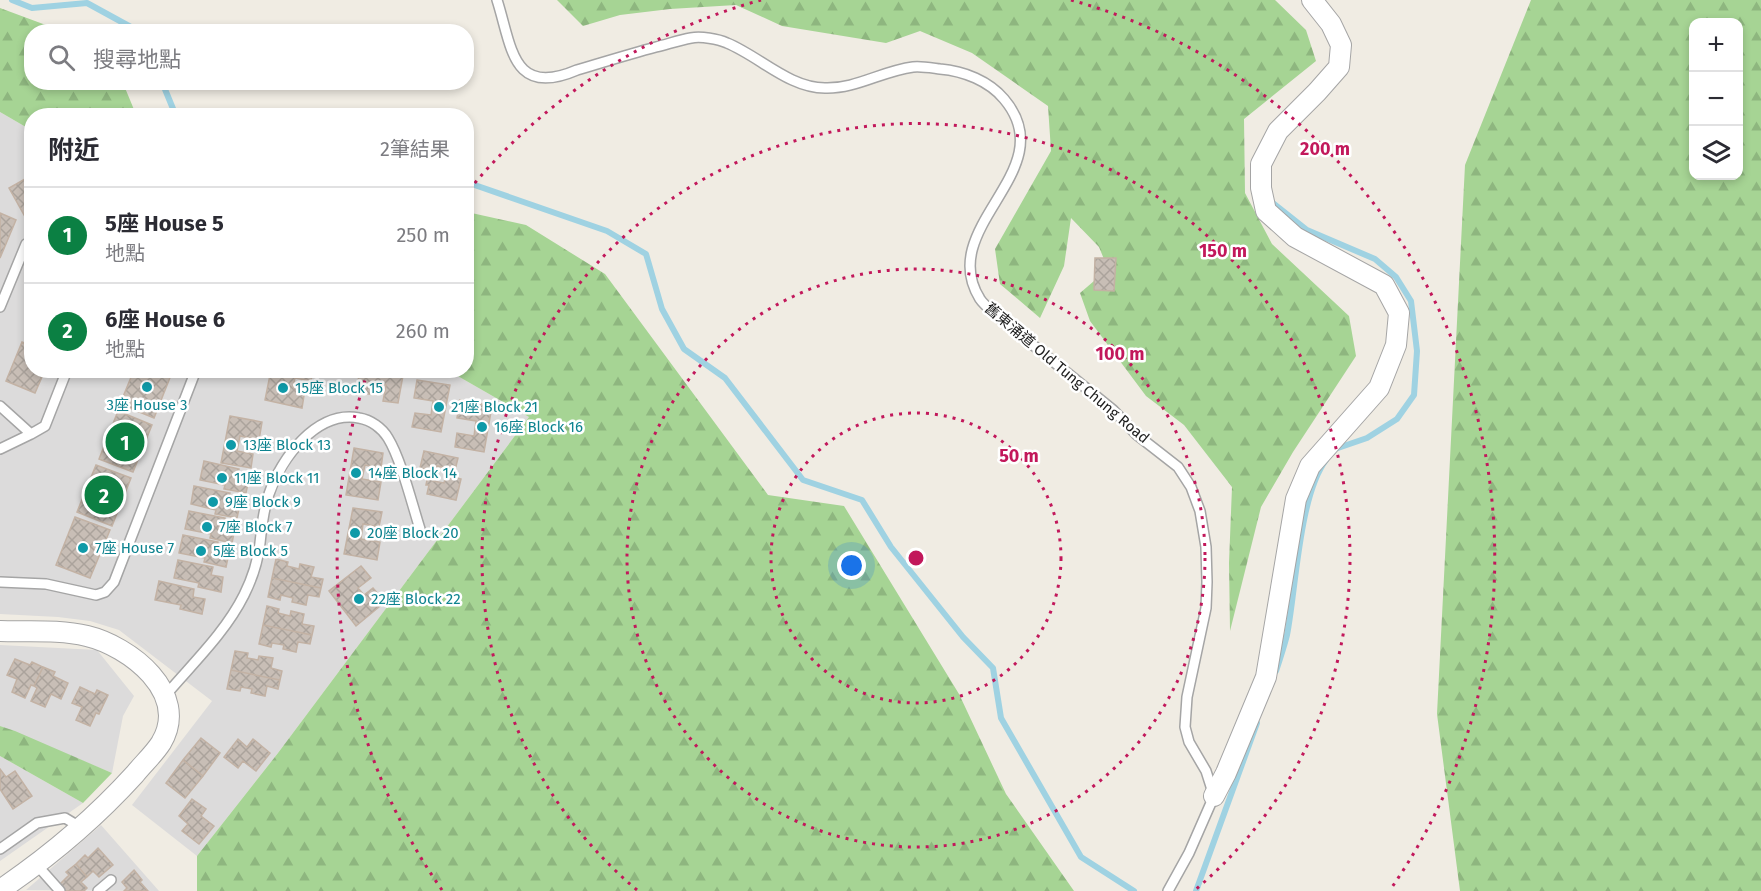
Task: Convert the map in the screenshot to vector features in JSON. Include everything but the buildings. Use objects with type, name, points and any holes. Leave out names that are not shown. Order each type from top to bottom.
[{"type":"street","points":[[1214,796],[1266,677],[1296,500],[1310,466],[1379,388],[1395,345],[1399,313],[1384,285],[1295,237],[1266,211],[1261,188],[1261,164],[1278,131],[1339,67],[1341,45],[1331,24],[1311,0]]},
{"type":"street","points":[[0,631],[71,633],[99,639],[126,653],[158,681],[165,696],[168,711],[167,727],[162,742],[129,780],[80,827],[9,888]]},
{"type":"lane","name":"舊東涌道 Old Tung Chung Road","points":[[497,0],[514,58],[522,69],[538,78],[560,77],[577,69],[693,37],[725,42],[803,85],[823,88],[848,87],[913,67],[944,69],[970,76],[994,88],[1010,106],[1019,124],[1021,150],[1009,178],[972,246],[969,264],[971,280],[981,300],[1019,335],[1113,410],[1137,435],[1178,467],[1191,487],[1200,512],[1206,547],[1207,582],[1206,608],[1187,697],[1185,727],[1189,742],[1206,771],[1214,796]]},
{"type":"lane","points":[[0,307],[24,249]]},
{"type":"lane","points":[[0,449],[45,426],[64,378]]},
{"type":"lane","points":[[0,582],[46,584],[91,595],[109,590],[193,378]]},
{"type":"lane","points":[[0,406],[31,434]]},
{"type":"lane","points":[[165,696],[231,618],[254,570],[260,545],[262,519],[269,493],[281,468],[297,446],[320,425],[333,418],[349,416],[365,419],[378,427],[388,438],[395,453],[420,529]]},
{"type":"lane","points":[[1168,891],[1190,853],[1214,796]]},
{"type":"lane","points":[[0,849],[37,823],[65,818],[80,827]]},
{"type":"lane","points":[[36,864],[60,891]]},
{"type":"lane","points":[[98,891],[111,880]]},
{"type":"shaded area","points":[[0,112],[24,126],[24,378],[461,378],[529,417],[278,753],[197,856],[132,805],[212,701],[119,630],[90,621],[0,614]]},
{"type":"shaded area","points":[[0,645],[97,650],[134,696],[123,716],[112,773],[0,726]]},
{"type":"shaded area","points":[[0,756],[83,803],[0,861]]},
{"type":"shaded area","points":[[101,825],[159,891],[26,890]]},
{"type":"green space","points":[[557,0],[1275,0],[1306,30],[1316,61],[1244,119],[1245,193],[1272,244],[1349,316],[1356,356],[1293,452],[1261,507],[1230,631],[1229,563],[1232,487],[1184,425],[1146,396],[1090,321],[1080,293],[1108,269],[1099,247],[1071,218],[1064,266],[1040,318],[1000,284],[995,249],[1051,151],[1048,106],[972,53],[920,31],[886,43],[782,26],[736,5],[620,15],[583,26]]},
{"type":"green space","points":[[1531,0],[1761,0],[1761,891],[1460,891],[1437,714],[1465,165]]},
{"type":"green space","points":[[0,8],[43,24],[24,24],[24,90],[126,90],[133,108],[24,108],[24,126],[0,112]]},
{"type":"green space","points":[[474,214],[526,225],[605,274],[768,495],[844,506],[959,694],[1006,794],[1074,891],[197,891],[197,856],[278,753],[529,417],[461,378],[474,378]]},
{"type":"green space","points":[[0,726],[112,773],[83,803],[0,756]]},
{"type":"waterway","points":[[12,0],[32,8],[87,3],[125,24]]},
{"type":"waterway","points":[[165,90],[173,108]]},
{"type":"waterway","points":[[474,185],[607,231],[646,254],[662,309],[684,349],[725,378],[803,480],[862,500],[891,547],[963,637],[993,668],[1001,718],[1081,857],[1134,891]]},
{"type":"waterway","points":[[1273,203],[1307,230],[1375,259],[1396,277],[1411,301],[1417,351],[1414,395],[1397,419],[1367,438],[1335,449],[1333,452]]},
{"type":"waterway","points":[[1276,671],[1287,635],[1304,519],[1317,476],[1326,460]]},
{"type":"waterway","points":[[1196,891],[1257,723]]},
{"type":"place","name":"3座 House 3","points":[[147,387]]},
{"type":"place","name":"15座 Block 15","points":[[283,388]]},
{"type":"place","name":"21座 Block 21","points":[[439,407]]},
{"type":"place","name":"16座 Block 16","points":[[482,427]]},
{"type":"place","name":"5座 House 5","points":[[125,442]]},
{"type":"place","name":"13座 Block 13","points":[[231,445]]},
{"type":"place","name":"14座 Block 14","points":[[356,473]]},
{"type":"place","name":"11座 Block 11","points":[[222,478]]},
{"type":"place","name":"6座 House 6","points":[[104,495]]},
{"type":"place","name":"9座 Block 9","points":[[213,502]]},
{"type":"place","name":"7座 Block 7","points":[[207,527]]},
{"type":"place","name":"20座 Block 20","points":[[355,533]]},
{"type":"place","name":"7座 House 7","points":[[83,548]]},
{"type":"place","name":"5座 Block 5","points":[[201,551]]},
{"type":"place","name":"22座 Block 22","points":[[359,599]]}]
